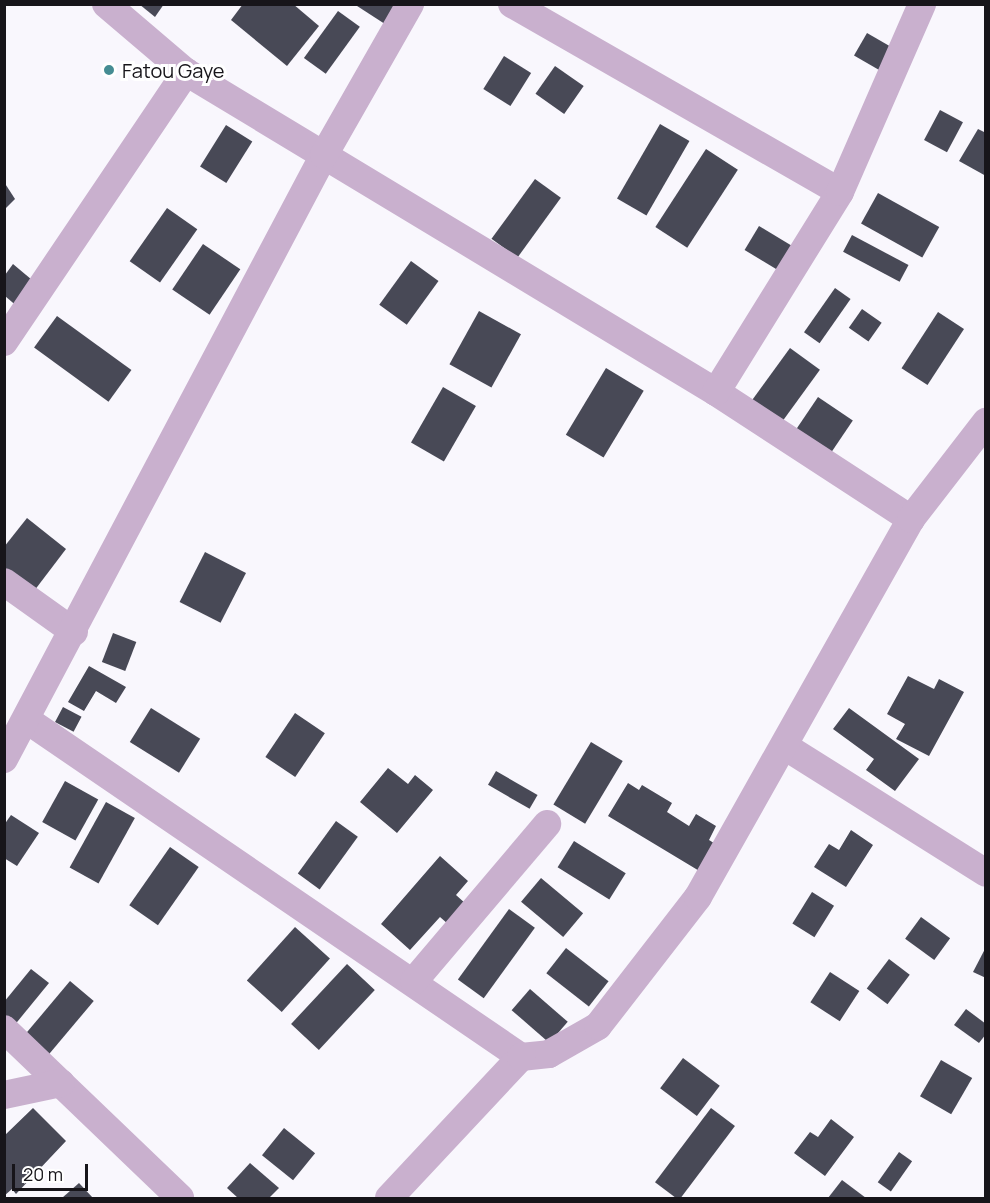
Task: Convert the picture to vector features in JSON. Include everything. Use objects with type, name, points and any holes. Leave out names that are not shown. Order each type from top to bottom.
[{"type":"street","points":[[106,4],[186,72],[716,392],[911,519]]},
{"type":"street","points":[[4,759],[74,632],[324,155],[410,4]]},
{"type":"street","points":[[512,4],[840,192]]},
{"type":"street","points":[[716,392],[840,192],[922,4]]},
{"type":"street","points":[[4,342],[186,72]]},
{"type":"street","points":[[389,1198],[521,1057],[549,1054],[598,1026],[698,897],[786,747],[911,519],[986,422]]},
{"type":"street","points":[[4,582],[74,632]]},
{"type":"street","points":[[27,720],[414,981],[521,1057]]},
{"type":"street","points":[[786,747],[986,873]]},
{"type":"street","points":[[414,981],[547,824]]},
{"type":"street","points":[[4,1029],[180,1198]]},
{"type":"street","points":[[4,1095],[61,1083]]},
{"type":"building","points":[[139,4],[164,4],[155,17]]},
{"type":"building","points":[[243,4],[293,4],[319,26],[287,66],[231,20]]},
{"type":"building","points":[[354,4],[402,4],[388,26]]},
{"type":"building","points":[[338,11],[360,27],[326,74],[304,58]]},
{"type":"building","points":[[867,33],[895,49],[882,72],[854,56]]},
{"type":"building","points":[[504,56],[531,73],[510,106],[483,89]]},
{"type":"building","points":[[555,66],[584,86],[564,114],[535,94]]},
{"type":"building","points":[[940,110],[963,122],[947,152],[924,140]]},
{"type":"building","points":[[660,124],[689,141],[646,215],[617,198]]},
{"type":"building","points":[[226,125],[252,141],[226,183],[200,167]]},
{"type":"building","points":[[978,129],[986,133],[986,176],[959,161]]},
{"type":"building","points":[[706,149],[738,170],[687,248],[655,227]]},
{"type":"building","points":[[535,179],[561,198],[517,258],[492,239]]},
{"type":"building","points":[[4,182],[15,199],[4,210]]},
{"type":"building","points":[[878,193],[939,227],[922,258],[861,224]]},
{"type":"building","points":[[167,208],[197,229],[160,282],[130,261]]},
{"type":"building","points":[[759,226],[797,249],[782,273],[745,250]]},
{"type":"building","points":[[852,235],[909,265],[900,282],[843,252]]},
{"type":"building","points":[[203,244],[240,269],[210,315],[172,290]]},
{"type":"building","points":[[411,261],[439,281],[407,325],[379,305]]},
{"type":"building","points":[[13,264],[38,285],[19,308],[5,296],[5,275]]},
{"type":"building","points":[[835,288],[851,299],[820,343],[804,332]]},
{"type":"building","points":[[862,309],[882,323],[868,342],[849,328]]},
{"type":"building","points":[[479,311],[521,334],[491,388],[449,364]]},
{"type":"building","points":[[938,312],[964,329],[928,385],[902,368]]},
{"type":"building","points":[[57,316],[131,370],[109,402],[34,348]]},
{"type":"building","points":[[790,348],[820,370],[779,426],[749,404]]},
{"type":"building","points":[[606,368],[644,391],[604,458],[566,435]]},
{"type":"building","points":[[443,387],[476,406],[444,461],[411,442]]},
{"type":"building","points":[[818,397],[853,420],[828,458],[793,434]]},
{"type":"building","points":[[27,518],[66,549],[31,595],[4,574],[4,547]]},
{"type":"building","points":[[205,552],[246,573],[221,623],[180,602]]},
{"type":"building","points":[[113,633],[136,642],[125,671],[102,662]]},
{"type":"building","points":[[89,666],[126,687],[116,703],[96,691],[84,711],[68,702]]},
{"type":"building","points":[[908,676],[934,689],[939,679],[964,692],[929,756],[896,739],[905,724],[887,714]]},
{"type":"building","points":[[63,707],[82,717],[74,732],[55,722]]},
{"type":"building","points":[[151,708],[200,739],[179,773],[130,742]]},
{"type":"building","points":[[849,708],[919,759],[895,791],[866,770],[874,759],[833,729]]},
{"type":"building","points":[[295,713],[325,733],[295,777],[265,757]]},
{"type":"building","points":[[591,742],[623,761],[585,824],[553,805]]},
{"type":"building","points":[[388,768],[408,784],[415,775],[433,790],[397,833],[360,802]]},
{"type":"building","points":[[496,771],[538,795],[530,809],[488,785]]},
{"type":"building","points":[[65,781],[98,799],[75,841],[42,822]]},
{"type":"building","points":[[628,783],[639,790],[642,785],[672,803],[667,812],[689,826],[696,814],[716,826],[709,840],[717,845],[701,872],[608,816]]},
{"type":"building","points":[[106,802],[135,818],[99,884],[70,868]]},
{"type":"building","points":[[11,815],[39,833],[17,866],[4,858],[4,825]]},
{"type":"building","points":[[336,821],[358,837],[320,889],[298,874]]},
{"type":"building","points":[[851,830],[873,845],[846,887],[814,867],[829,844],[839,850]]},
{"type":"building","points":[[574,841],[626,873],[609,900],[558,867]]},
{"type":"building","points":[[170,847],[199,867],[158,925],[129,905]]},
{"type":"building","points":[[440,856],[468,881],[456,895],[466,904],[448,924],[440,917],[410,950],[381,924]]},
{"type":"building","points":[[541,878],[583,913],[563,937],[521,902]]},
{"type":"building","points":[[812,892],[834,906],[814,937],[792,923]]},
{"type":"building","points":[[509,909],[535,928],[484,998],[458,979]]},
{"type":"building","points":[[921,917],[950,938],[934,960],[905,939]]},
{"type":"building","points":[[295,927],[330,958],[282,1012],[247,981]]},
{"type":"building","points":[[986,947],[986,978],[973,972]]},
{"type":"building","points":[[566,948],[609,981],[589,1006],[546,973]]},
{"type":"building","points":[[889,959],[910,975],[887,1004],[867,989]]},
{"type":"building","points":[[347,964],[375,990],[319,1050],[291,1024]]},
{"type":"building","points":[[31,969],[49,983],[13,1027],[4,1020],[4,1002]]},
{"type":"building","points":[[830,972],[859,991],[840,1021],[810,1002]]},
{"type":"building","points":[[70,981],[94,1001],[49,1055],[25,1035]]},
{"type":"building","points":[[530,989],[568,1022],[549,1043],[512,1010]]},
{"type":"building","points":[[966,1009],[986,1024],[986,1034],[979,1043],[954,1025]]},
{"type":"building","points":[[683,1058],[720,1086],[697,1116],[660,1088]]},
{"type":"building","points":[[941,1060],[972,1078],[951,1114],[920,1096]]},
{"type":"building","points":[[33,1108],[66,1141],[16,1194],[12,1189],[4,1196],[4,1136]]},
{"type":"building","points":[[711,1108],[735,1126],[681,1198],[676,1198],[655,1182]]},
{"type":"building","points":[[831,1119],[854,1137],[825,1176],[794,1153],[810,1132],[818,1137]]},
{"type":"building","points":[[284,1128],[315,1153],[293,1180],[262,1155]]},
{"type":"building","points":[[899,1152],[912,1161],[891,1191],[878,1182]]},
{"type":"building","points":[[250,1163],[279,1188],[269,1198],[238,1198],[227,1188]]},
{"type":"building","points":[[842,1180],[866,1198],[828,1198]]},
{"type":"building","points":[[79,1183],[93,1198],[62,1198]]},
{"type":"place","name":"Fatou Gaye","points":[[109,70]]}]
